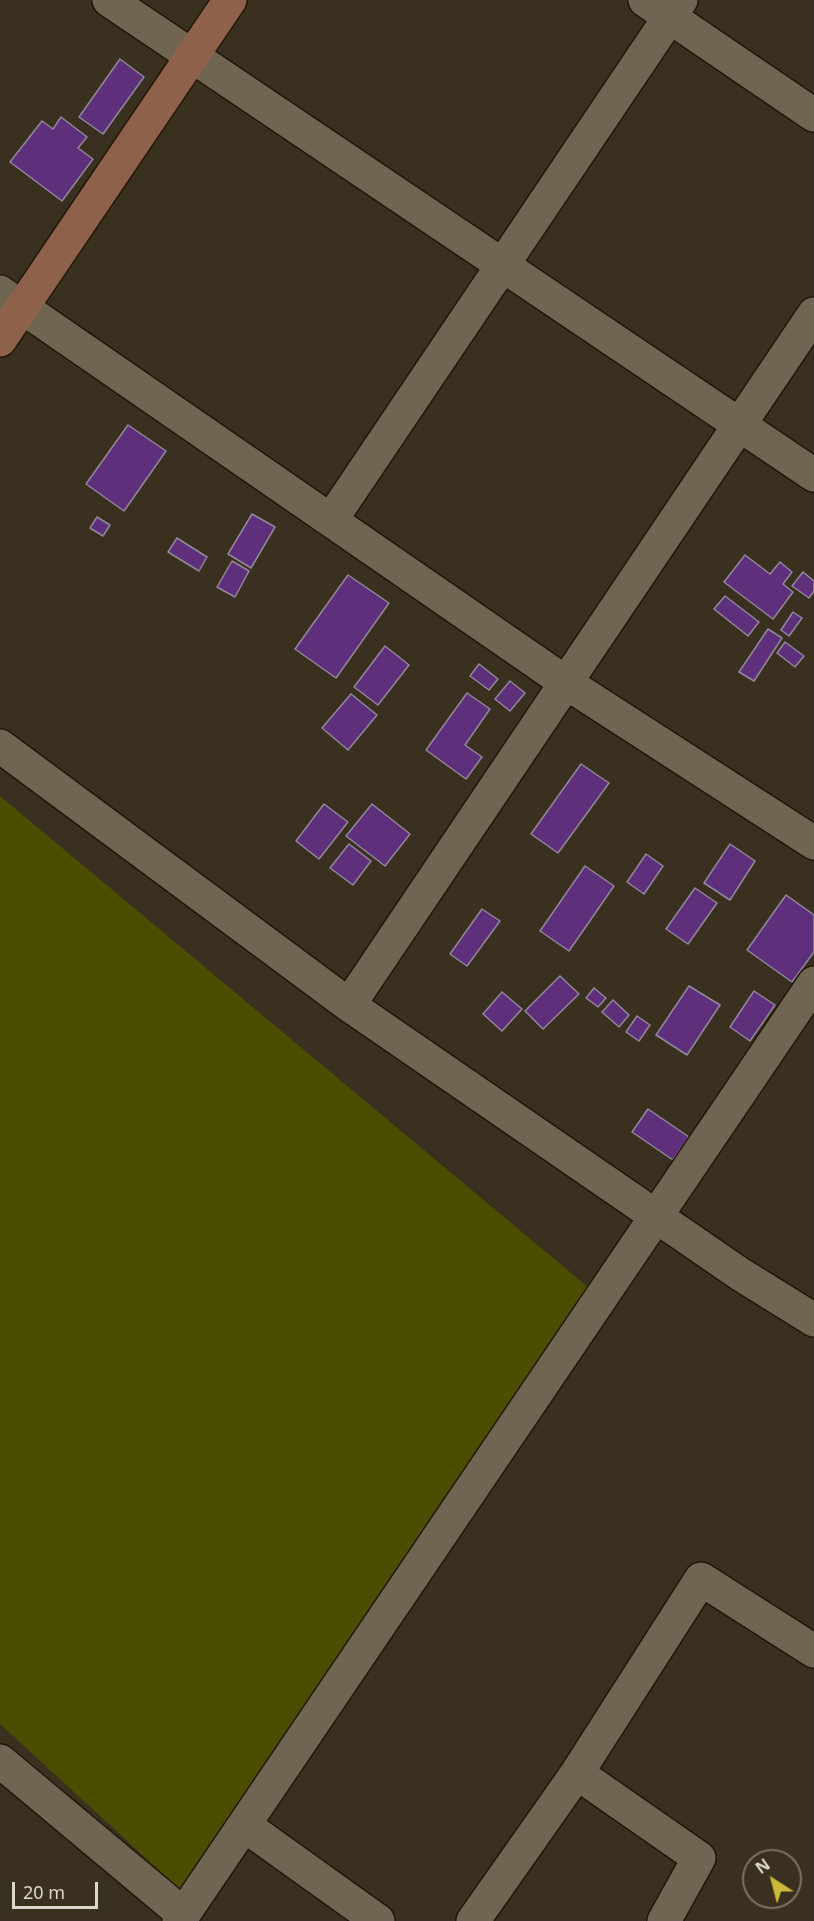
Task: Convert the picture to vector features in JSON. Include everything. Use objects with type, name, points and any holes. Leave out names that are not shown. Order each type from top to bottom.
[{"type":"street","points":[[109,0],[814,475]]},
{"type":"street","points":[[0,340],[12,299],[192,56],[230,0]]},
{"type":"street","points":[[331,520],[503,265],[666,6],[814,115]]},
{"type":"street","points":[[12,299],[565,682],[814,843]]},
{"type":"street","points":[[350,1005],[814,314]]},
{"type":"street","points":[[0,746],[350,1005],[740,1274],[814,1320]]},
{"type":"street","points":[[0,1761],[181,1918],[814,983]]},
{"type":"street","points":[[473,1921],[577,1773],[701,1579],[814,1651]]},
{"type":"street","points":[[577,1773],[699,1858],[664,1921]]},
{"type":"street","points":[[244,1825],[378,1921]]},
{"type":"shaded area","points":[[0,796],[595,1293],[186,1895],[0,1724]]},
{"type":"building","points":[[120,59],[144,77],[103,134],[79,117]]},
{"type":"building","points":[[61,117],[87,137],[78,148],[93,159],[62,201],[10,162],[42,121],[53,129]]},
{"type":"building","points":[[128,425],[166,451],[124,511],[86,484]]},
{"type":"building","points":[[252,514],[275,527],[251,568],[228,554]]},
{"type":"building","points":[[97,517],[110,525],[103,536],[90,528]]},
{"type":"building","points":[[177,538],[207,557],[199,571],[168,552]]},
{"type":"building","points":[[745,555],[770,574],[780,562],[792,572],[783,584],[793,592],[773,619],[724,582]]},
{"type":"building","points":[[232,561],[249,571],[235,597],[217,587]]},
{"type":"building","points":[[803,572],[814,581],[814,591],[809,598],[792,586]]},
{"type":"building","points":[[348,575],[389,603],[336,678],[295,649]]},
{"type":"building","points":[[725,596],[759,622],[748,636],[714,609]]},
{"type":"building","points":[[793,612],[802,618],[789,636],[781,630]]},
{"type":"building","points":[[768,629],[782,638],[754,681],[739,672]]},
{"type":"building","points":[[785,642],[804,656],[795,667],[777,653]]},
{"type":"building","points":[[385,646],[409,665],[378,705],[354,687]]},
{"type":"building","points":[[479,664],[498,679],[489,690],[470,676]]},
{"type":"building","points":[[510,681],[525,693],[510,711],[495,699]]},
{"type":"building","points":[[467,693],[490,709],[465,745],[482,757],[466,779],[426,750]]},
{"type":"building","points":[[351,694],[377,715],[348,750],[322,728]]},
{"type":"building","points":[[581,764],[609,783],[558,853],[531,834]]},
{"type":"building","points":[[324,804],[348,822],[319,859],[296,841]]},
{"type":"building","points":[[372,804],[410,834],[385,866],[346,836]]},
{"type":"building","points":[[349,844],[371,861],[353,885],[330,868]]},
{"type":"building","points":[[730,844],[755,861],[730,900],[704,883]]},
{"type":"building","points":[[646,854],[663,866],[644,894],[627,882]]},
{"type":"building","points":[[585,866],[614,886],[569,951],[540,931]]},
{"type":"building","points":[[695,888],[717,903],[688,944],[666,929]]},
{"type":"building","points":[[786,895],[814,915],[814,952],[792,982],[747,950]]},
{"type":"building","points":[[482,909],[500,921],[467,966],[450,954]]},
{"type":"building","points":[[560,976],[579,994],[543,1029],[525,1011]]},
{"type":"building","points":[[689,986],[720,1005],[687,1055],[656,1035]]},
{"type":"building","points":[[594,988],[606,998],[598,1007],[586,998]]},
{"type":"building","points":[[754,991],[775,1005],[750,1041],[730,1027]]},
{"type":"building","points":[[502,992],[522,1009],[502,1031],[483,1014]]},
{"type":"building","points":[[613,1000],[629,1015],[619,1027],[602,1012]]},
{"type":"building","points":[[637,1016],[650,1025],[639,1041],[626,1032]]},
{"type":"building","points":[[648,1109],[689,1137],[673,1160],[632,1132]]}]
